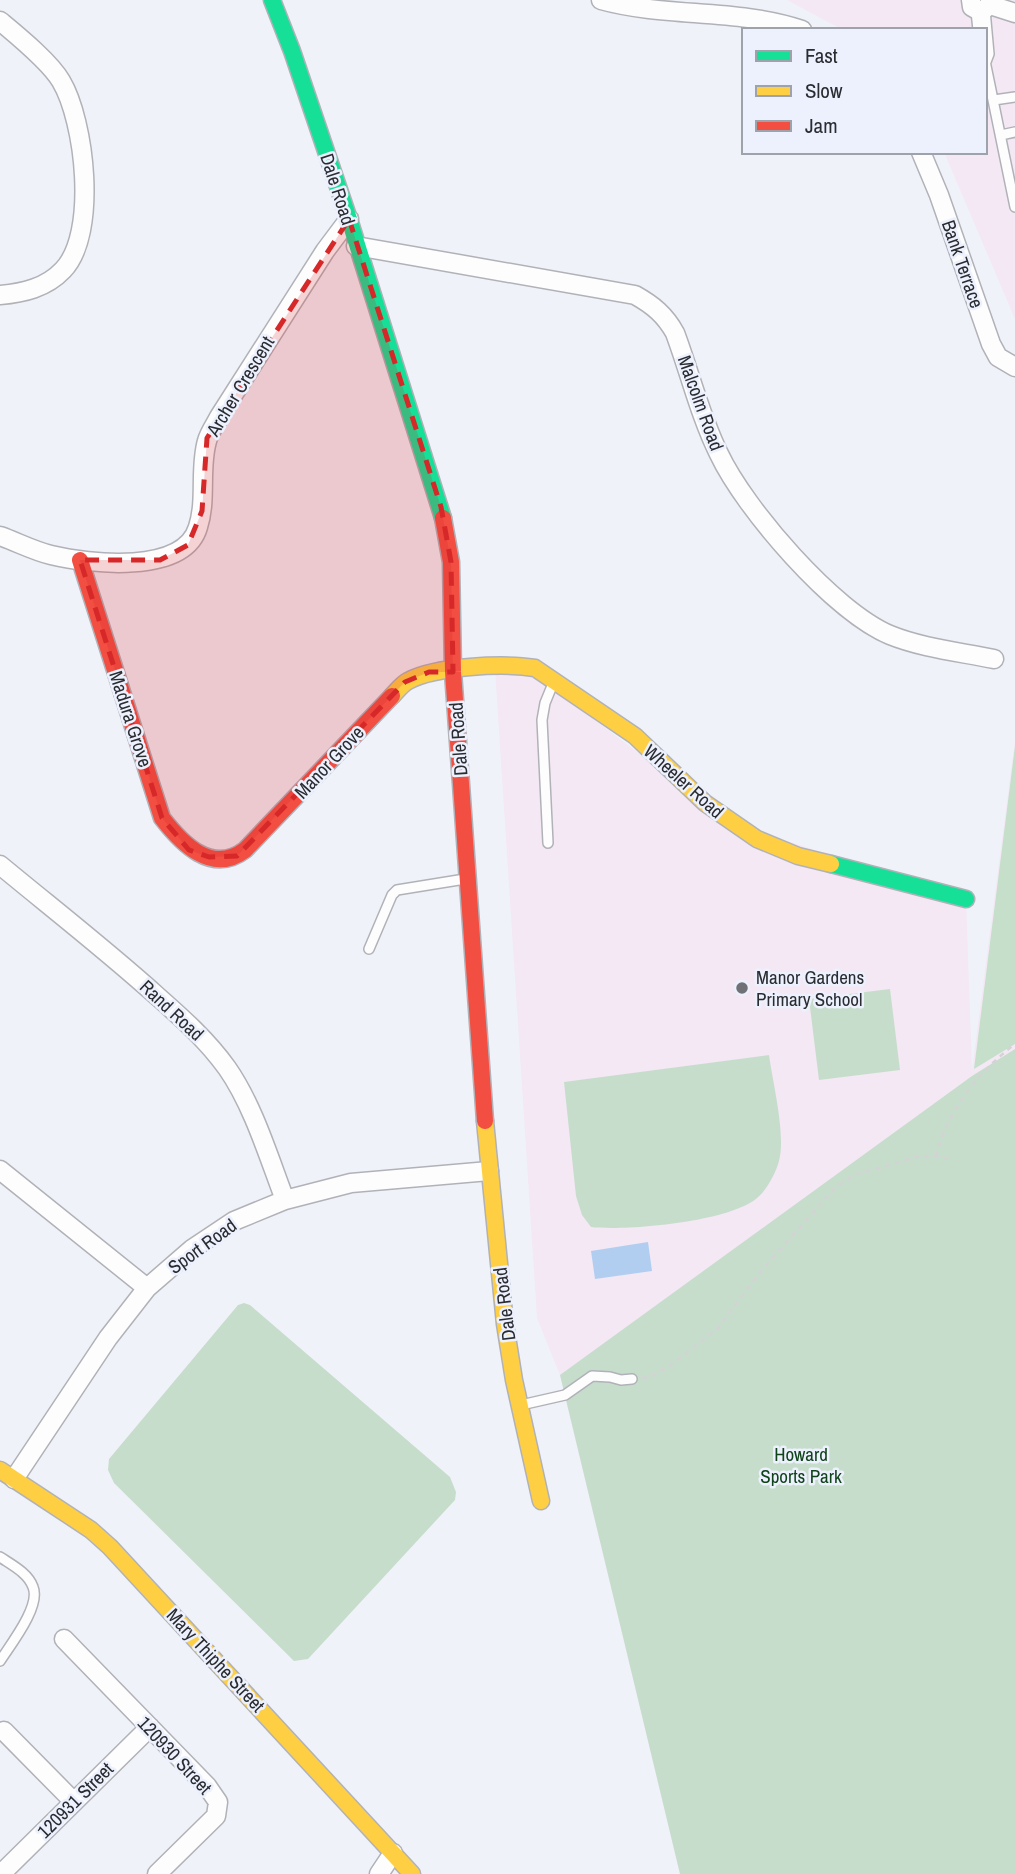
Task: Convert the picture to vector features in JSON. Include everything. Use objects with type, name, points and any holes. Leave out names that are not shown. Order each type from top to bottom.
[{"type":"street","name":"Dale Road","points":[[272,0],[349,219],[441,507],[452,562],[453,671],[489,1171],[505,1324],[519,1405],[541,1501]]},
{"type":"street","points":[[601,0],[623,6],[770,22],[794,28]]},
{"type":"street","points":[[978,4],[1015,13]]},
{"type":"street","points":[[0,21],[60,79],[74,107],[86,205],[79,239],[65,270],[42,286],[0,295]]},
{"type":"street","name":"Bank Terrace","points":[[922,154],[939,195],[990,344],[998,357],[1015,367]]},
{"type":"street","name":"Archer Crescent","points":[[0,536],[49,554],[80,560],[160,560],[188,545],[197,531],[202,511],[204,453],[208,439],[219,417],[318,262],[349,219]]},
{"type":"street","name":"Malcolm Road","points":[[356,246],[635,295],[653,304],[675,333],[708,429],[733,479],[783,545],[803,566],[858,616],[887,634],[910,642],[994,659]]},
{"type":"street","name":"Madura Grove","points":[[80,560],[162,818],[189,850],[209,857]]},
{"type":"street","name":"Wheeler Road","points":[[453,671],[518,665],[535,668],[635,736],[705,803],[757,839],[798,856],[966,899]]},
{"type":"street","name":"Manor Grove","points":[[209,857],[229,859],[260,836],[405,682],[429,672],[453,671]]},
{"type":"street","name":"Rand Road","points":[[0,865],[132,974],[207,1042],[228,1070],[238,1089],[260,1135],[285,1200]]},
{"type":"street","points":[[0,1170],[147,1288]]},
{"type":"street","name":"Sport Road","points":[[7,1474],[147,1288],[192,1249],[234,1221],[285,1200],[351,1183],[489,1171]]},
{"type":"street","name":"Mary Thiphe Street","points":[[7,1474],[91,1530],[110,1547],[412,1874]]},
{"type":"street","name":"120930 Street","points":[[64,1639],[213,1793],[218,1808],[209,1823],[157,1874]]},
{"type":"street","name":"120931 Street","points":[[10,1871],[74,1801],[150,1727]]},
{"type":"street","points":[[4,1731],[74,1801]]},
{"type":"street","points":[[379,1874],[393,1853]]},
{"type":"lane","points":[[978,4],[978,28]]},
{"type":"lane","points":[[978,4],[983,28]]},
{"type":"lane","points":[[987,67],[1001,135],[1012,171],[1015,207]]},
{"type":"lane","points":[[994,100],[1015,97]]},
{"type":"lane","points":[[1001,135],[1015,132]]},
{"type":"lane","points":[[548,844],[542,720],[545,703],[555,680]]},
{"type":"lane","points":[[369,949],[392,895],[397,890],[468,879]]},
{"type":"lane","points":[[519,1405],[565,1395],[592,1376],[632,1379]]},
{"type":"lane","points":[[0,1557],[27,1578],[35,1593],[33,1608],[0,1661]]},
{"type":"path","points":[[936,1156],[943,1130],[962,1097],[990,1063],[1015,1044]]},
{"type":"path","points":[[632,1379],[650,1377],[671,1365],[718,1328],[761,1271],[836,1187],[855,1175],[916,1157],[936,1156],[948,1159]]},
{"type":"highlighted area","points":[[349,219],[441,507],[451,562],[453,672],[429,672],[405,682],[237,856],[209,857],[189,850],[162,818],[80,560],[160,560],[188,545],[202,511],[207,438]]},
{"type":"shaded area","points":[[787,0],[1015,0],[1015,319],[945,154],[987,154],[987,28],[839,28]]},
{"type":"shaded area","points":[[525,668],[732,823],[966,899],[972,1070],[1015,740],[1015,1874],[680,1874],[560,1375],[537,1318],[495,669]]},
{"type":"green space","points":[[1015,746],[1015,1044],[974,1069]]},
{"type":"green space","points":[[890,989],[900,1070],[819,1080],[809,999]]},
{"type":"green space","name":"Howard Sports Park","points":[[1015,1049],[1015,1874],[680,1874],[560,1375],[972,1076]]},
{"type":"green space","points":[[769,1055],[780,1124],[781,1150],[776,1171],[757,1198],[743,1206],[702,1219],[629,1228],[591,1227],[582,1215],[576,1196],[564,1082]]},
{"type":"green space","points":[[238,1305],[250,1305],[450,1477],[456,1492],[455,1500],[308,1659],[294,1661],[114,1483],[108,1470],[109,1459]]},
{"type":"water","points":[[648,1242],[652,1271],[595,1279],[591,1251]]},
{"type":"traffic: fast","points":[[272,0],[349,219],[443,518]]},
{"type":"traffic: fast","points":[[831,864],[966,899]]},
{"type":"traffic: slow","points":[[392,696],[408,681],[435,672],[488,666],[535,668],[635,736],[705,803],[757,839],[798,856],[831,864]]},
{"type":"traffic: slow","points":[[485,1121],[505,1324],[514,1380],[541,1501]]},
{"type":"traffic: slow","points":[[0,1470],[91,1530],[110,1547],[412,1874]]},
{"type":"traffic: jam","points":[[443,518],[451,562],[453,672],[485,1121]]},
{"type":"traffic: jam","points":[[80,560],[162,818],[188,846],[210,858],[233,857],[245,850],[392,696]]},
{"type":"place","name":"Manor Gardens Primary School","points":[[742,988]]}]
